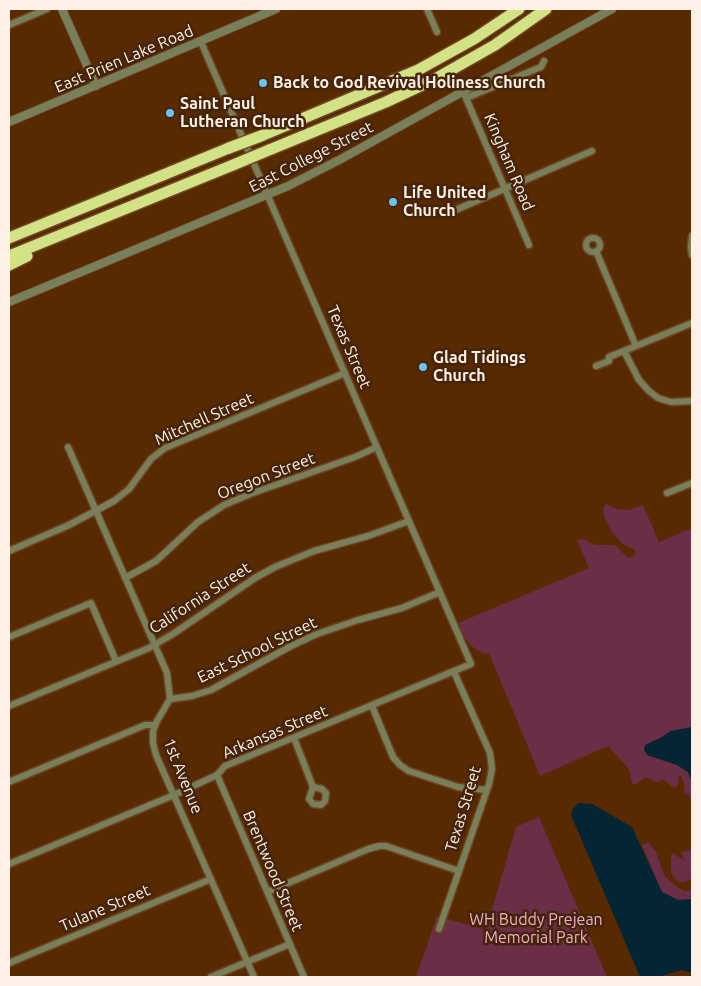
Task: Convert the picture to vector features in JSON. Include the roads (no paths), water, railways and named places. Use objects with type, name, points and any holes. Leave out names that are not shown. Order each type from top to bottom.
[{"type":"highway","points":[[9,238],[261,136],[426,66],[474,39],[519,9]]},
{"type":"highway","points":[[9,256],[386,102],[435,79],[494,45],[546,9]]},
{"type":"highway","points":[[9,265],[91,228],[129,207]]},
{"type":"street","points":[[9,25],[47,9]]},
{"type":"street","points":[[62,9],[96,86]]},
{"type":"street","name":"East Prien Lake Road","points":[[9,122],[276,9]]},
{"type":"street","points":[[427,9],[437,32]]},
{"type":"street","name":"East College Street","points":[[9,302],[268,196],[465,94],[612,9]]},
{"type":"street","name":"Texas Street","points":[[201,42],[472,664]]},
{"type":"street","points":[[465,94],[541,67],[544,61]]},
{"type":"street","name":"Kingham Road","points":[[465,94],[529,245]]},
{"type":"street","points":[[451,212],[592,151]]},
{"type":"street","points":[[692,236],[692,255]]},
{"type":"street","points":[[596,251],[636,346]]},
{"type":"street","points":[[596,366],[609,361],[609,358],[624,351],[692,323]]},
{"type":"street","points":[[624,351],[636,376],[649,392],[658,398],[671,402],[692,401]]},
{"type":"street","name":"Mitchell Street","points":[[9,551],[69,525],[126,493],[151,459],[165,448],[345,373]]},
{"type":"street","points":[[68,446],[167,673],[170,699]]},
{"type":"street","name":"Oregon Street","points":[[126,578],[156,561],[198,522],[224,505],[377,447]]},
{"type":"street","points":[[667,493],[692,483]]},
{"type":"street","name":"California Street","points":[[9,706],[154,645],[274,567],[314,551],[368,536],[409,521]]},
{"type":"street","name":"East School Street","points":[[170,699],[192,696],[211,690],[287,648],[317,634],[402,608],[440,592]]},
{"type":"street","points":[[9,637],[91,603],[116,661]]},
{"type":"street","name":"Arkansas Street","points":[[9,864],[174,795],[217,775],[225,766],[472,664]]},
{"type":"street","name":"Texas Street","points":[[439,929],[491,776],[492,760],[454,672]]},
{"type":"street","name":"1st Avenue","points":[[170,699],[155,725],[152,737],[154,749],[254,977]]},
{"type":"street","points":[[372,706],[393,757],[400,765],[409,771],[458,788],[486,790]]},
{"type":"street","points":[[9,782],[145,725],[155,725]]},
{"type":"street","points":[[294,738],[313,787]]},
{"type":"street","name":"Brentwood Street","points":[[217,775],[304,977]]},
{"type":"street","points":[[267,892],[379,846],[386,846],[459,871]]},
{"type":"street","name":"Tulane Street","points":[[9,963],[211,878]]},
{"type":"street","points":[[211,977],[290,944]]},
{"type":"water","points":[[692,727],[692,782],[688,772],[677,765],[647,755],[644,750],[645,745],[671,731]]},
{"type":"water","points":[[579,803],[592,804],[632,827],[662,892],[678,900],[692,899],[692,973],[681,970],[659,977],[640,977],[571,815],[573,808]]},
{"type":"place","name":"Back to God Revival Holiness Church","points":[[263,83]]},
{"type":"place","name":"Saint Paul Lutheran Church","points":[[170,113]]},
{"type":"place","name":"Life United Church","points":[[393,202]]},
{"type":"place","name":"Glad Tidings Church","points":[[423,367]]},
{"type":"park label","name":"WH Buddy Prejean Memorial Park","points":[[536,929]]}]
